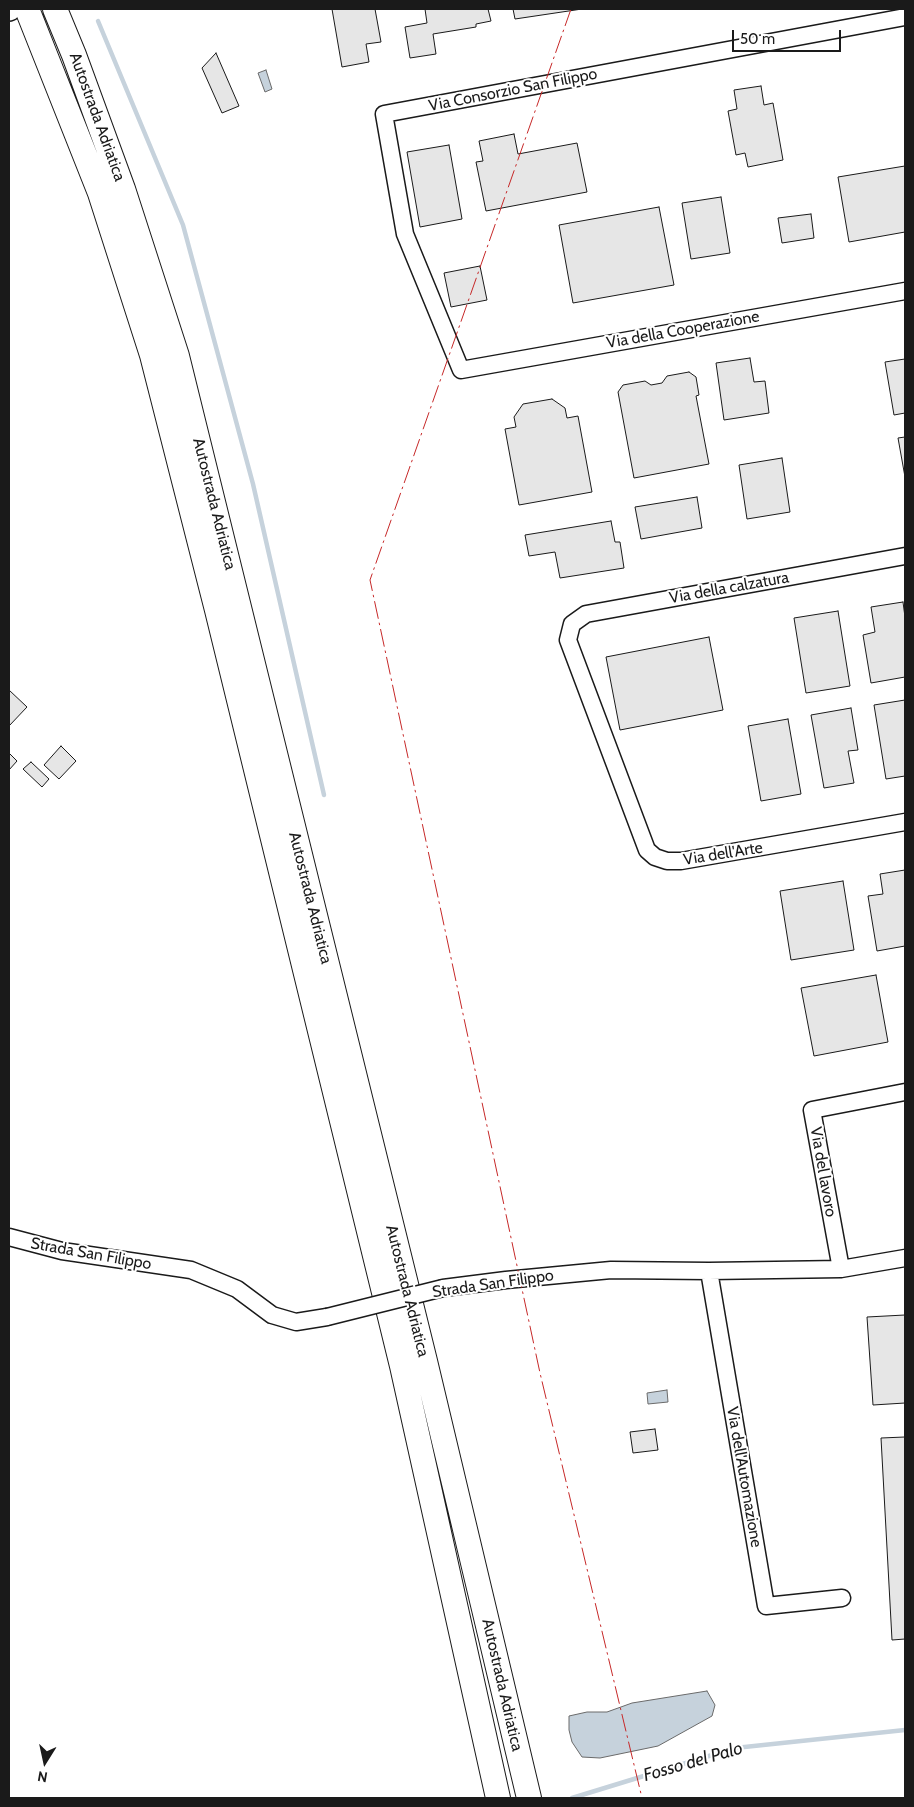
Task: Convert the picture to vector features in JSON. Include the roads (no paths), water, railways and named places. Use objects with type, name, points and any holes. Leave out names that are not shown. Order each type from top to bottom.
[{"type":"highway","name":"Autostrada Adriatica","points":[[27,9],[100,193],[152,355],[220,620],[402,1366],[498,1798]]},
{"type":"highway","name":"Autostrada Adriatica","points":[[55,9],[123,189],[177,356],[427,1371],[529,1798]]},
{"type":"street","name":"Via Consorzio San Filippo","points":[[461,370],[405,234],[384,114],[905,17]]},
{"type":"street","name":"Via della Cooperazione","points":[[461,370],[905,291]]},
{"type":"street","name":"Via della calzatura","points":[[568,640],[572,624],[586,614],[905,556]]},
{"type":"street","name":"Via dell'Arte","points":[[568,640],[647,850],[655,857],[667,862],[681,862],[905,822]]},
{"type":"street","name":"Via del lavoro","points":[[841,1269],[812,1110],[905,1092]]},
{"type":"street","name":"Strada San Filippo","points":[[9,1237],[62,1251],[191,1270],[237,1289],[272,1316],[296,1322],[327,1317],[443,1288],[506,1280],[611,1270],[709,1272],[841,1269],[905,1258]]},
{"type":"street","name":"Via dell'Automazione","points":[[709,1272],[766,1606],[842,1598]]},
{"type":"waterway","points":[[98,21],[183,225],[253,484],[324,795]]},
{"type":"waterway","name":"Fosso del Palo","points":[[572,1798],[735,1748],[905,1730]]}]
